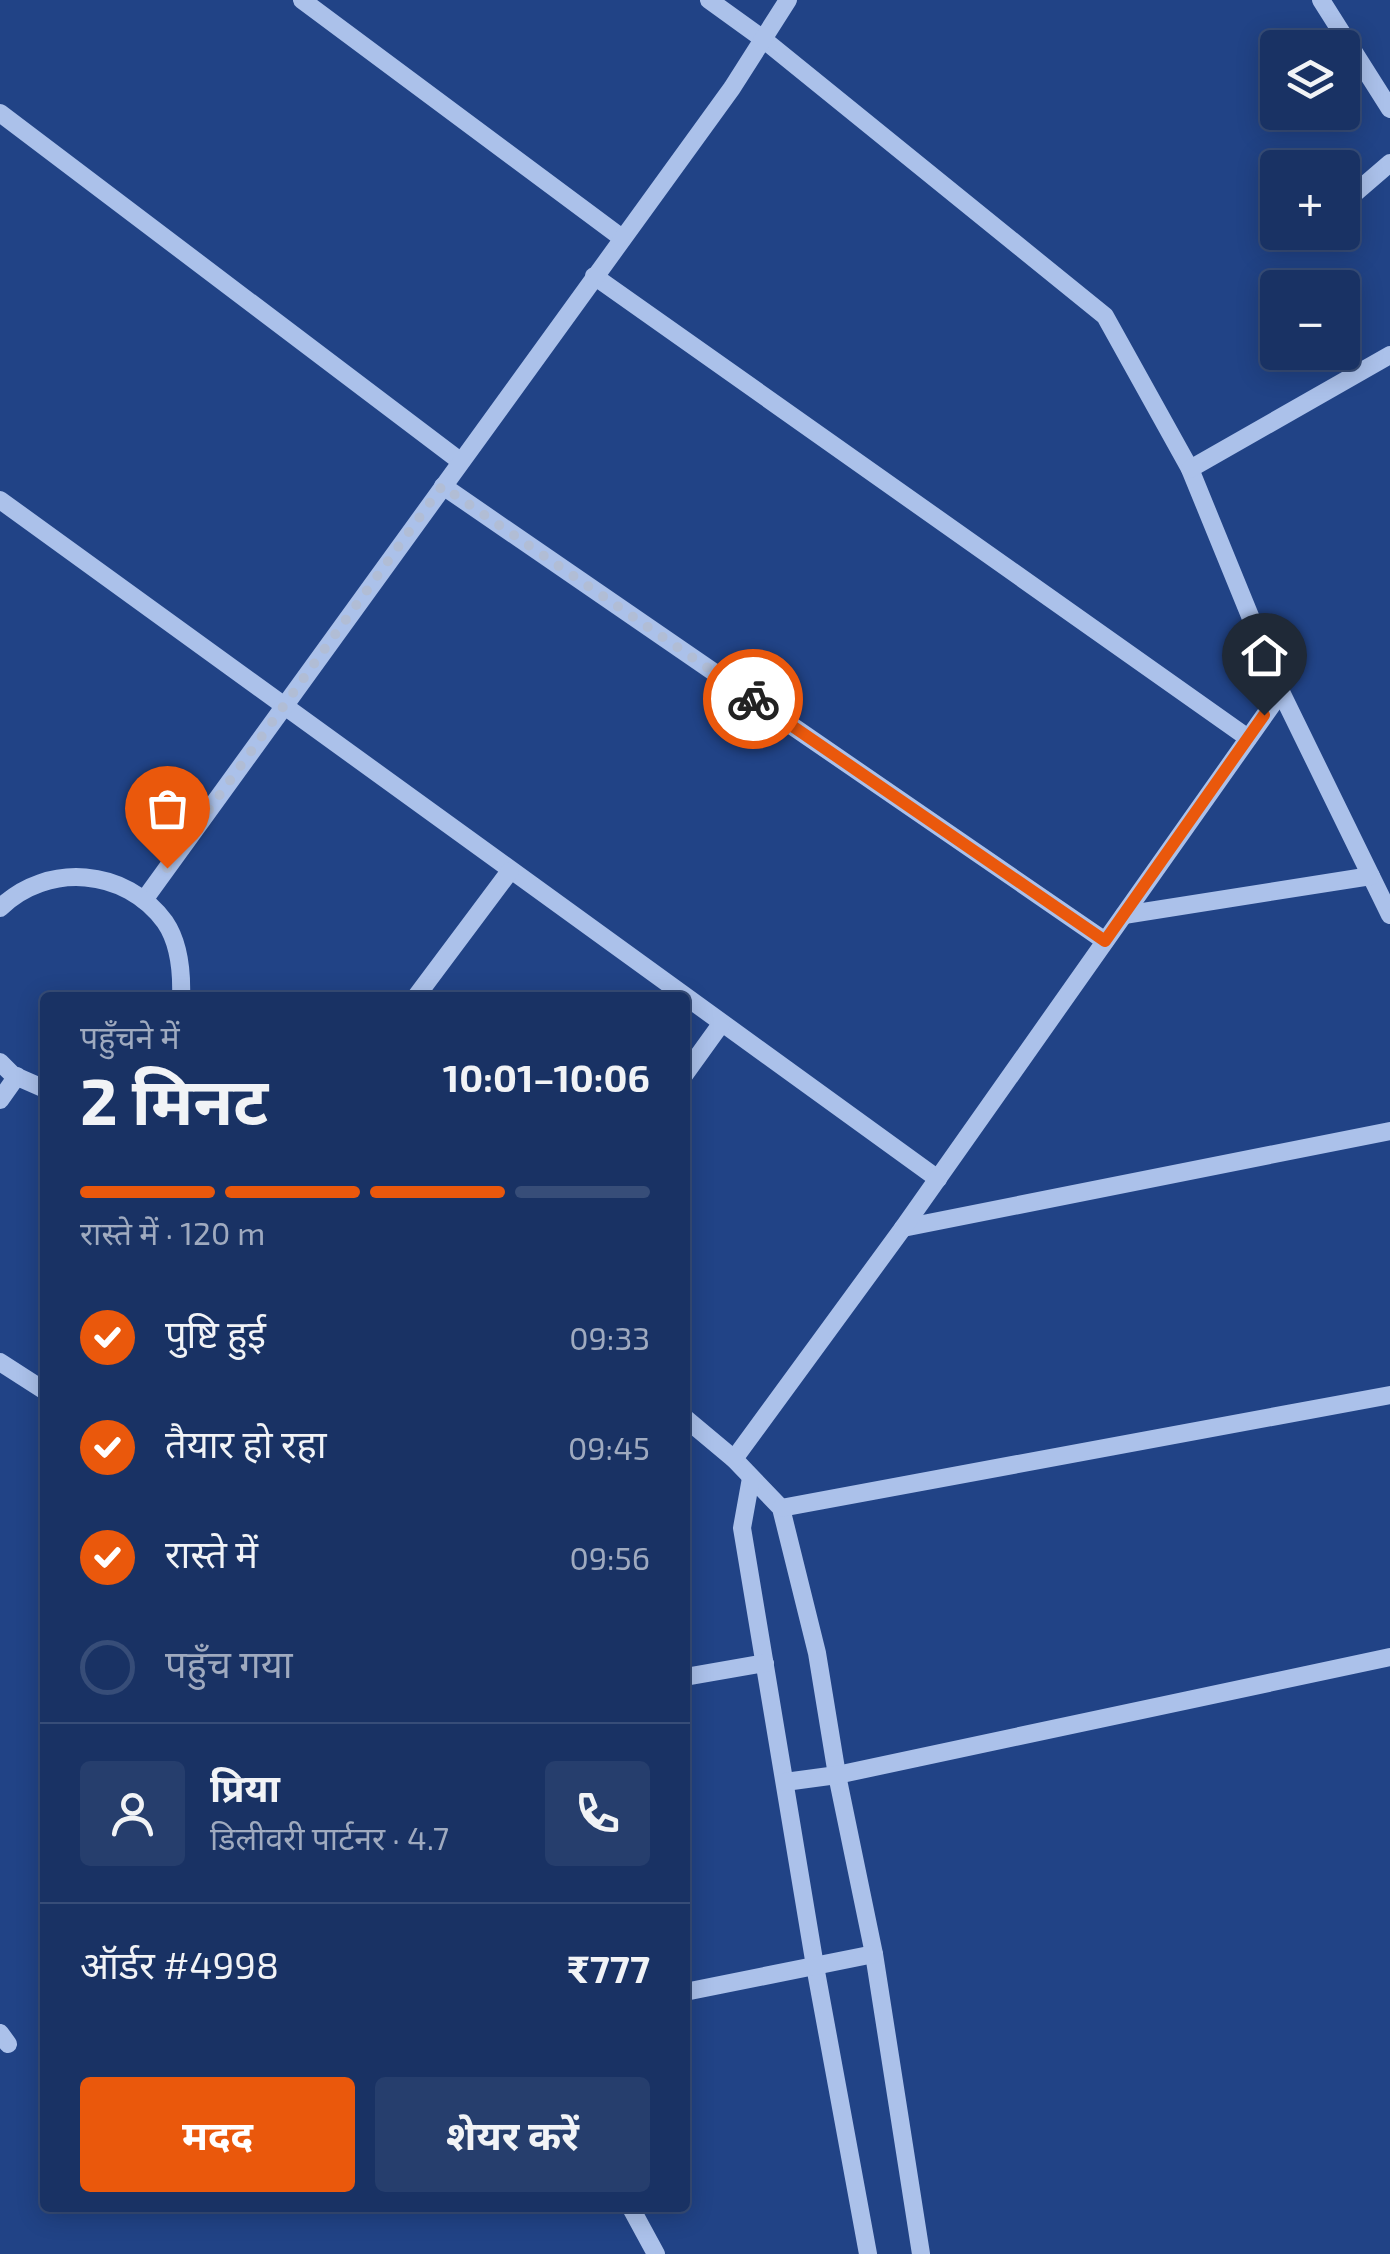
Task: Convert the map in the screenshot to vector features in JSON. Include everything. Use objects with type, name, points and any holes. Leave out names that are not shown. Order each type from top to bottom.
[{"type":"street","points":[[302,0],[622,238]]},
{"type":"street","points":[[709,0],[763,39],[1105,316],[1190,469],[1281,692],[1390,915]]},
{"type":"street","points":[[144,900],[732,88],[788,0]]},
{"type":"street","points":[[1321,0],[1390,109]]},
{"type":"street","points":[[0,113],[460,461]]},
{"type":"street","points":[[1360,189],[1390,163]]},
{"type":"street","points":[[594,276],[1248,738]]},
{"type":"street","points":[[1190,469],[1390,355]]},
{"type":"street","points":[[442,486],[1105,941]]},
{"type":"street","points":[[0,500],[677,992]]},
{"type":"street","points":[[734,1458],[938,1179],[1281,692]]},
{"type":"street","points":[[420,992],[510,872]]},
{"type":"street","points":[[1124,915],[1371,876]]},
{"type":"street","points":[[0,908],[15,893],[54,877],[97,878],[144,900],[166,924],[182,964],[182,992]]},
{"type":"street","points":[[690,1001],[938,1179]]},
{"type":"street","points":[[690,1067],[722,1024]]},
{"type":"street","points":[[0,1062],[40,1086]]},
{"type":"street","points":[[0,1100],[18,1076]]},
{"type":"street","points":[[903,1228],[1390,1131]]},
{"type":"street","points":[[0,1362],[40,1388]]},
{"type":"street","points":[[781,1508],[1390,1396]]},
{"type":"street","points":[[690,1422],[734,1458],[781,1508],[817,1653],[837,1775],[874,1954],[920,2254]]},
{"type":"street","points":[[751,1478],[742,1528],[868,2254]]},
{"type":"street","points":[[785,1782],[837,1775],[1390,1657]]},
{"type":"street","points":[[690,1676],[765,1662]]},
{"type":"street","points":[[690,1991],[874,1954]]},
{"type":"street","points":[[633,2212],[656,2254]]},
{"type":"way so far","points":[[167,868],[442,486],[753,699]]},
{"type":"route","points":[[753,699],[1105,941],[1264,715]]}]
